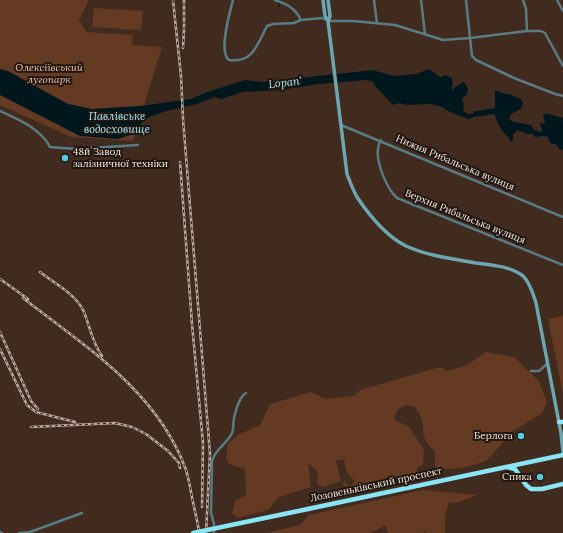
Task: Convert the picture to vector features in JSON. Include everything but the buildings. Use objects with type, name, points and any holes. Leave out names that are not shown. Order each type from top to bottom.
[{"type":"highway","name":"Лозовеньківський проспект","points":[[193,533],[505,467],[563,453]]},
{"type":"highway","points":[[505,467],[515,469],[526,485],[531,489],[542,489],[563,484]]},
{"type":"street","points":[[233,0],[225,31],[225,55],[232,61],[247,58],[252,54],[267,26],[322,18],[328,21],[353,21],[395,25],[443,40],[541,30],[563,66]]},
{"type":"street","points":[[275,0],[289,5],[298,13],[301,20]]},
{"type":"street","points":[[323,0],[325,16],[328,21],[335,69],[347,174],[356,196],[371,215],[395,239],[406,246],[447,258],[506,268],[523,276],[531,288],[536,303],[561,422],[563,453]]},
{"type":"street","points":[[328,0],[330,16],[328,21]]},
{"type":"street","points":[[374,0],[377,23]]},
{"type":"street","points":[[421,0],[425,34]]},
{"type":"street","points":[[466,0],[472,56],[476,60],[514,78],[554,94],[563,96]]},
{"type":"street","points":[[523,0],[526,9],[527,31]]},
{"type":"street","points":[[557,0],[563,11]]},
{"type":"street","points":[[0,110],[26,124],[48,143],[50,147],[76,149],[138,145]]},
{"type":"street","name":"Нижня Рибальська вулиця","points":[[341,125],[381,140],[563,217]]},
{"type":"street","name":"Верхня Рибальська вулиця","points":[[381,140],[377,151],[384,178],[393,194],[398,198],[563,265]]},
{"type":"street","points":[[532,371],[539,371],[548,363]]},
{"type":"street","points":[[214,533],[214,524],[211,513],[212,461],[216,452],[227,442],[233,432],[234,417],[242,396],[246,393]]},
{"type":"street","points":[[19,533],[30,532],[82,513]]},
{"type":"green space","name":"Олексіївський лугопарк","points":[[0,0],[89,0],[79,20],[86,32],[133,35],[132,45],[162,47],[133,141],[71,137],[0,105]]},
{"type":"green space","points":[[94,8],[143,11],[141,30],[92,27]]},
{"type":"green space","points":[[563,316],[563,394],[548,319]]},
{"type":"green space","points":[[486,352],[514,357],[539,381],[547,403],[542,413],[510,433],[486,461],[463,468],[435,470],[435,451],[425,440],[420,415],[415,407],[406,405],[397,410],[394,420],[408,426],[424,449],[423,464],[417,468],[418,480],[350,491],[343,484],[344,480],[349,487],[355,481],[347,473],[344,460],[336,460],[341,481],[323,487],[317,484],[318,472],[308,463],[311,487],[279,497],[268,510],[237,518],[232,513],[235,501],[246,495],[245,469],[229,464],[226,458],[228,444],[238,435],[260,425],[270,404],[311,392],[326,399],[354,396],[360,390],[440,367],[448,371],[467,365]]},
{"type":"green space","points":[[423,490],[477,495],[456,503],[449,502],[445,517],[445,533],[427,533],[425,531],[423,533],[388,533],[385,525],[369,533],[266,533],[300,525],[309,515]]},
{"type":"water","name":"Павлівське водосховище","points":[[0,69],[8,71],[68,104],[92,109],[140,106],[191,99],[207,92],[245,80],[264,82],[373,70],[394,76],[416,74],[429,69],[440,77],[446,75],[452,78],[453,85],[451,88],[453,90],[455,87],[464,82],[468,91],[462,99],[464,105],[463,111],[468,114],[484,113],[469,119],[450,112],[442,107],[430,104],[406,105],[399,103],[393,105],[373,82],[367,80],[319,84],[281,90],[243,92],[221,99],[215,97],[197,104],[151,116],[142,122],[136,133],[118,139],[80,136],[0,95]]},
{"type":"water","points":[[495,90],[521,99],[523,103],[521,109],[511,114],[509,119],[514,122],[531,125],[534,130],[542,132],[540,122],[544,124],[545,122],[543,116],[546,113],[563,118],[563,150],[559,149],[557,145],[550,143],[548,137],[535,137],[532,134],[527,134],[518,130],[513,134],[513,141],[510,141],[509,137],[502,130],[496,119]]},
{"type":"waterway","points":[[279,7],[280,0]]},
{"type":"waterway","name":"Lopan'","points":[[476,114],[495,111],[499,116]]},
{"type":"railway","points":[[173,0],[181,76],[183,119],[210,454],[206,533]]},
{"type":"railway","points":[[183,48],[184,0]]},
{"type":"railway","points":[[180,162],[192,324],[203,443],[202,507]]},
{"type":"railway","points":[[40,272],[76,300],[84,312],[96,345],[102,356]]},
{"type":"railway","points":[[0,279],[28,299]]},
{"type":"railway","points":[[23,298],[95,353],[118,373],[139,394],[158,417],[174,442],[186,470],[199,533]]},
{"type":"railway","points":[[0,332],[31,401],[38,409]]},
{"type":"railway","points":[[0,349],[27,405],[36,412],[75,422]]},
{"type":"railway","points":[[31,427],[115,423],[132,427],[146,434],[168,451],[179,463],[180,468]]},
{"type":"place","name":"48й Завод залізничної техніки","points":[[65,158]]},
{"type":"place","name":"Берлога","points":[[521,436]]},
{"type":"place","name":"Спика","points":[[540,477]]}]
